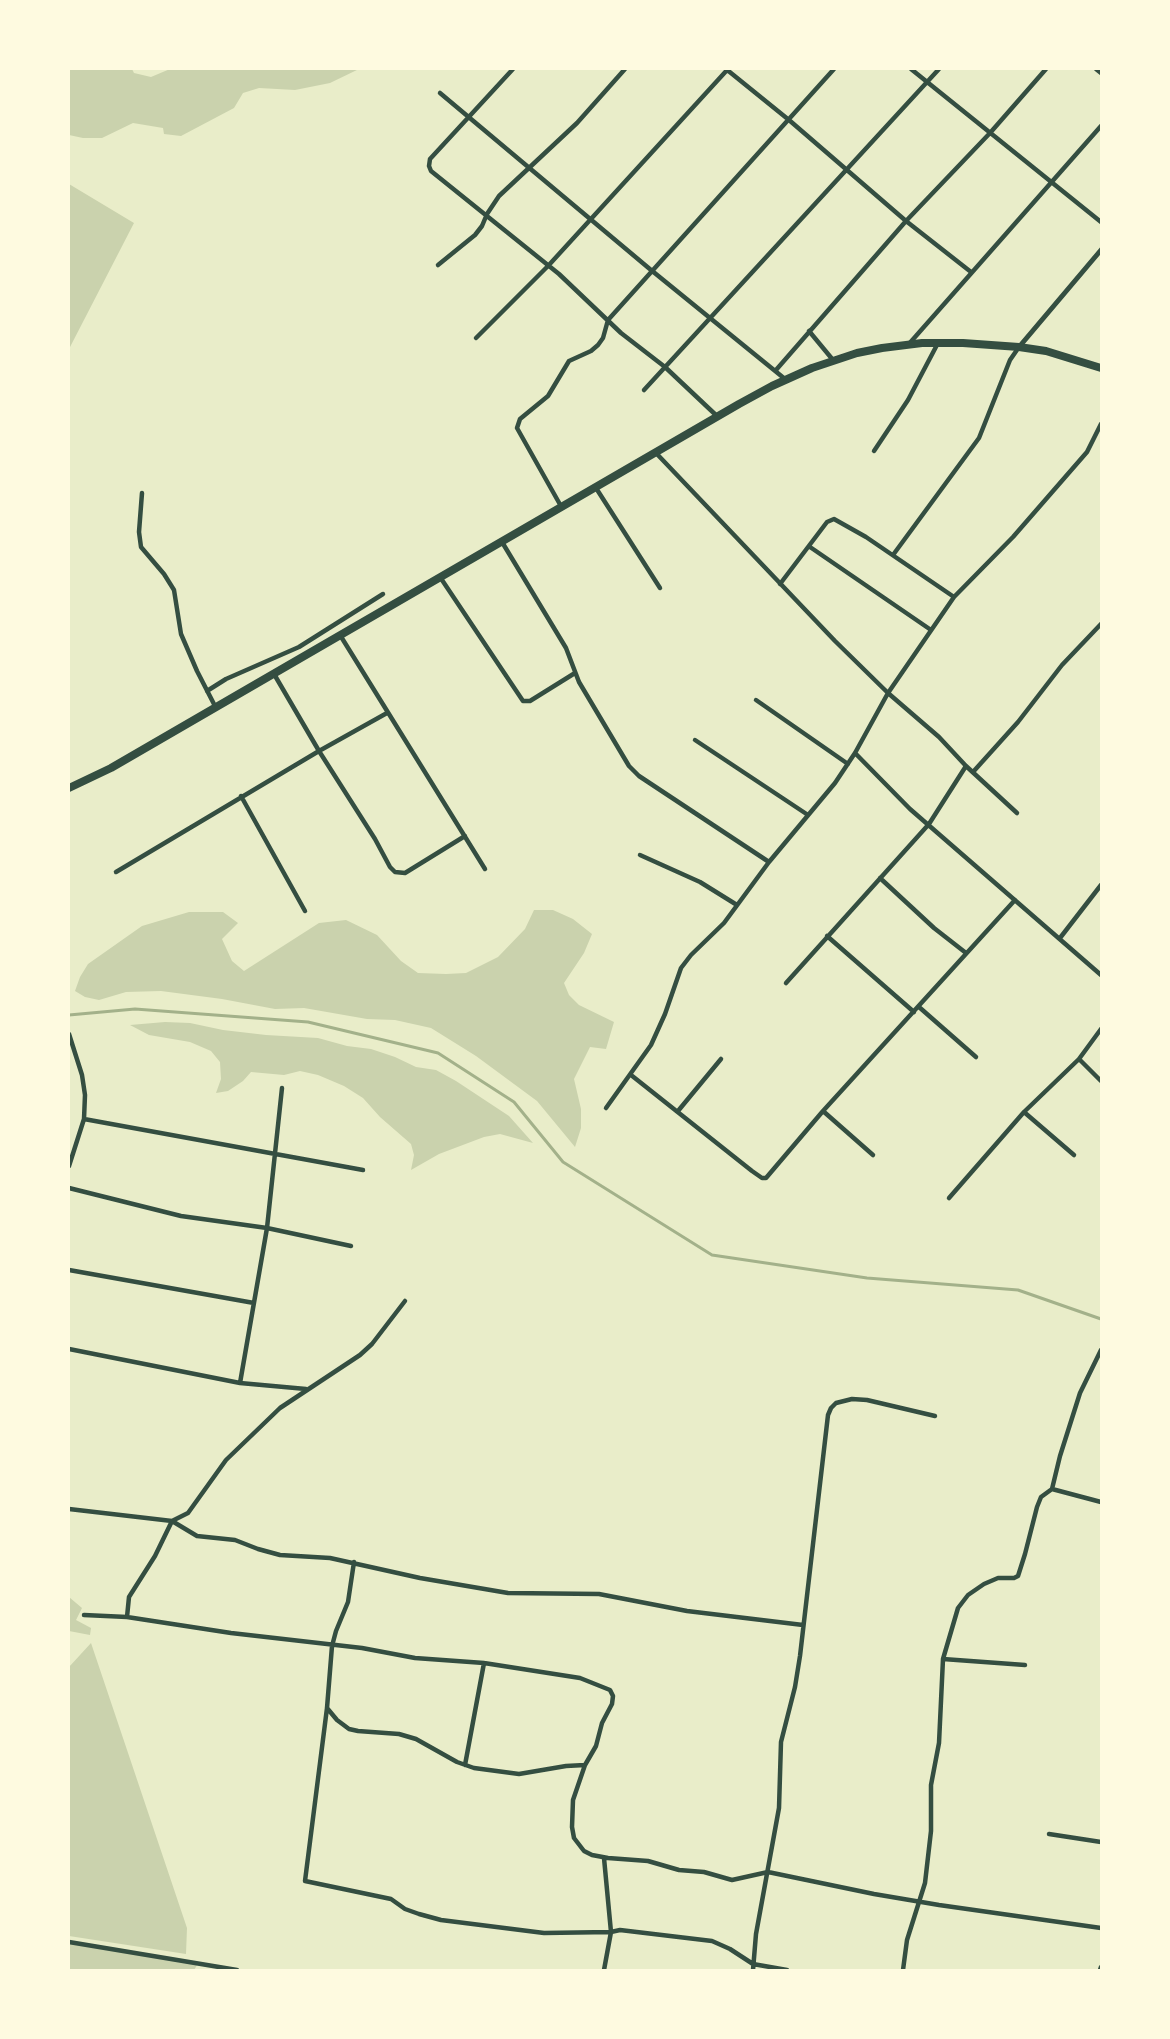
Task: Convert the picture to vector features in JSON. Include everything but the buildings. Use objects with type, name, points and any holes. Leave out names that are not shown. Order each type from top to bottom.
[{"type":"highway","points":[[69,788],[111,768],[785,379],[833,360],[882,348],[938,343],[1019,347],[1062,355],[1101,368]]},
{"type":"street","points":[[513,69],[430,159],[431,171],[487,214],[548,266],[665,367],[718,417]]},
{"type":"street","points":[[438,265],[475,235],[499,196],[577,123],[625,69]]},
{"type":"street","points":[[476,338],[548,266],[727,69],[906,221],[971,272]]},
{"type":"street","points":[[562,508],[519,431],[518,423],[548,396],[569,362],[598,345],[603,338],[608,320],[834,69]]},
{"type":"street","points":[[911,69],[1101,222]]},
{"type":"street","points":[[644,390],[939,69]]},
{"type":"street","points":[[776,370],[906,221],[990,133],[1046,69]]},
{"type":"street","points":[[1096,69],[1101,73]]},
{"type":"street","points":[[440,93],[785,379]]},
{"type":"street","points":[[908,345],[1101,126]]},
{"type":"street","points":[[892,555],[979,438],[1010,360],[1101,250]]},
{"type":"street","points":[[809,331],[833,360]]},
{"type":"street","points":[[874,451],[908,400],[938,343]]},
{"type":"street","points":[[606,1108],[651,1046],[681,968],[724,923],[769,862],[848,764],[888,693],[954,597],[1013,537],[1087,452],[1101,424]]},
{"type":"street","points":[[656,453],[780,584],[888,693],[939,737],[966,766],[1017,813]]},
{"type":"street","points":[[596,488],[660,588]]},
{"type":"street","points":[[142,493],[139,532],[141,547],[164,574],[174,590],[181,634],[216,708]]},
{"type":"street","points":[[780,584],[827,522],[834,519],[954,597]]},
{"type":"street","points":[[502,542],[570,655],[575,674],[629,766],[639,776],[769,862]]},
{"type":"street","points":[[810,547],[931,630]]},
{"type":"street","points":[[440,577],[523,701],[530,701],[575,674]]},
{"type":"street","points":[[207,691],[226,679],[299,647],[383,594]]},
{"type":"street","points":[[973,772],[1018,722],[1062,665],[1101,624]]},
{"type":"street","points":[[340,636],[485,869]]},
{"type":"street","points":[[274,674],[395,872],[405,873],[465,836]]},
{"type":"street","points":[[756,700],[848,764]]},
{"type":"street","points":[[116,872],[387,713]]},
{"type":"street","points":[[695,740],[808,814]]},
{"type":"street","points":[[855,753],[929,824],[1101,975]]},
{"type":"street","points":[[786,983],[929,824],[966,766]]},
{"type":"street","points":[[242,796],[305,911]]},
{"type":"street","points":[[640,855],[700,882],[737,905]]},
{"type":"street","points":[[880,878],[934,928],[966,953]]},
{"type":"street","points":[[1060,938],[1101,885]]},
{"type":"street","points":[[631,1075],[752,1171],[766,1178],[823,1111],[1015,900]]},
{"type":"street","points":[[827,936],[914,1012]]},
{"type":"street","points":[[919,1007],[976,1058]]},
{"type":"street","points":[[949,1198],[1024,1112],[1079,1059],[1101,1029]]},
{"type":"street","points":[[69,1034],[82,1074],[85,1095],[84,1119],[69,1166]]},
{"type":"street","points":[[678,1111],[721,1059]]},
{"type":"street","points":[[1079,1059],[1101,1081]]},
{"type":"street","points":[[240,1383],[267,1228],[282,1088]]},
{"type":"street","points":[[823,1111],[873,1155]]},
{"type":"street","points":[[1024,1112],[1074,1155]]},
{"type":"street","points":[[84,1119],[363,1170]]},
{"type":"street","points":[[69,1188],[181,1216],[267,1228],[351,1246]]},
{"type":"street","points":[[69,1270],[254,1303]]},
{"type":"street","points":[[128,1617],[129,1597],[155,1556],[172,1521],[188,1513],[226,1460],[280,1408],[345,1366],[372,1344],[405,1301]]},
{"type":"street","points":[[69,1349],[240,1383],[307,1389]]},
{"type":"street","points":[[903,1970],[907,1940],[925,1883],[931,1831],[931,1785],[939,1743],[943,1659],[958,1608],[968,1595],[998,1578],[1018,1576],[1037,1507],[1041,1497],[1052,1489],[1080,1393],[1101,1350]]},
{"type":"street","points":[[753,1967],[756,1934],[779,1808],[781,1742],[795,1687],[828,1415],[831,1408],[841,1401],[867,1400],[935,1416]]},
{"type":"street","points":[[1052,1489],[1101,1502]]},
{"type":"street","points":[[69,1509],[172,1521],[197,1536],[235,1540],[280,1555],[330,1558],[420,1578],[508,1593],[599,1594],[687,1611],[803,1625]]},
{"type":"street","points":[[354,1562],[348,1602],[332,1646],[327,1708],[305,1881],[391,1899],[405,1909],[441,1920],[544,1933],[620,1930],[712,1941],[730,1949],[753,1967],[787,1970]]},
{"type":"street","points":[[84,1615],[128,1617],[332,1646],[362,1648],[415,1658],[484,1663],[580,1678],[610,1690],[613,1696],[596,1746],[585,1765],[573,1800],[574,1838],[584,1851],[604,1858],[648,1861],[663,1867],[704,1872],[732,1880],[768,1872],[920,1901],[1101,1928]]},
{"type":"street","points":[[943,1659],[1025,1665]]},
{"type":"street","points":[[465,1765],[484,1663]]},
{"type":"street","points":[[327,1708],[349,1729],[416,1738],[465,1765],[519,1774],[585,1765]]},
{"type":"street","points":[[1049,1834],[1101,1842]]},
{"type":"street","points":[[604,1858],[611,1932],[604,1970]]},
{"type":"street","points":[[69,1942],[237,1970]]},
{"type":"green space","points":[[69,69],[132,69],[134,73],[151,77],[170,69],[359,69],[330,83],[295,90],[259,88],[243,93],[234,108],[181,136],[164,134],[163,128],[133,123],[102,138],[83,138],[69,135]]},
{"type":"green space","points":[[69,184],[134,223],[69,349]]},
{"type":"green space","points":[[534,910],[553,910],[573,919],[592,934],[584,953],[564,983],[569,995],[579,1005],[614,1022],[606,1049],[590,1047],[574,1079],[581,1109],[581,1128],[575,1147],[537,1101],[476,1056],[431,1028],[395,1020],[367,1019],[304,1008],[275,1009],[161,991],[126,992],[99,1000],[85,997],[75,991],[88,964],[142,926],[189,912],[223,912],[238,923],[222,939],[232,961],[244,971],[319,923],[346,920],[377,935],[401,961],[418,973],[446,974],[466,973],[498,957],[525,929]]},
{"type":"green space","points":[[165,1022],[190,1023],[266,1035],[318,1038],[347,1046],[371,1049],[416,1067],[436,1070],[509,1116],[533,1143],[500,1134],[484,1137],[439,1154],[411,1170],[414,1155],[411,1144],[380,1117],[363,1098],[344,1086],[318,1075],[300,1071],[284,1075],[251,1072],[243,1081],[228,1091],[216,1093],[221,1079],[220,1062],[211,1051],[190,1042],[149,1035],[130,1025]]},
{"type":"green space","points":[[69,1597],[82,1608],[76,1620],[91,1628],[90,1635],[69,1631]]},
{"type":"green space","points":[[91,1643],[187,1928],[186,1954],[69,1936],[69,1667]]},
{"type":"green space","points":[[69,1942],[199,1962],[194,1970],[69,1970]]},
{"type":"waterway","points":[[69,1015],[135,1009],[308,1022],[438,1053],[514,1102],[563,1162],[712,1255],[867,1278],[1018,1290],[1101,1319]]}]
